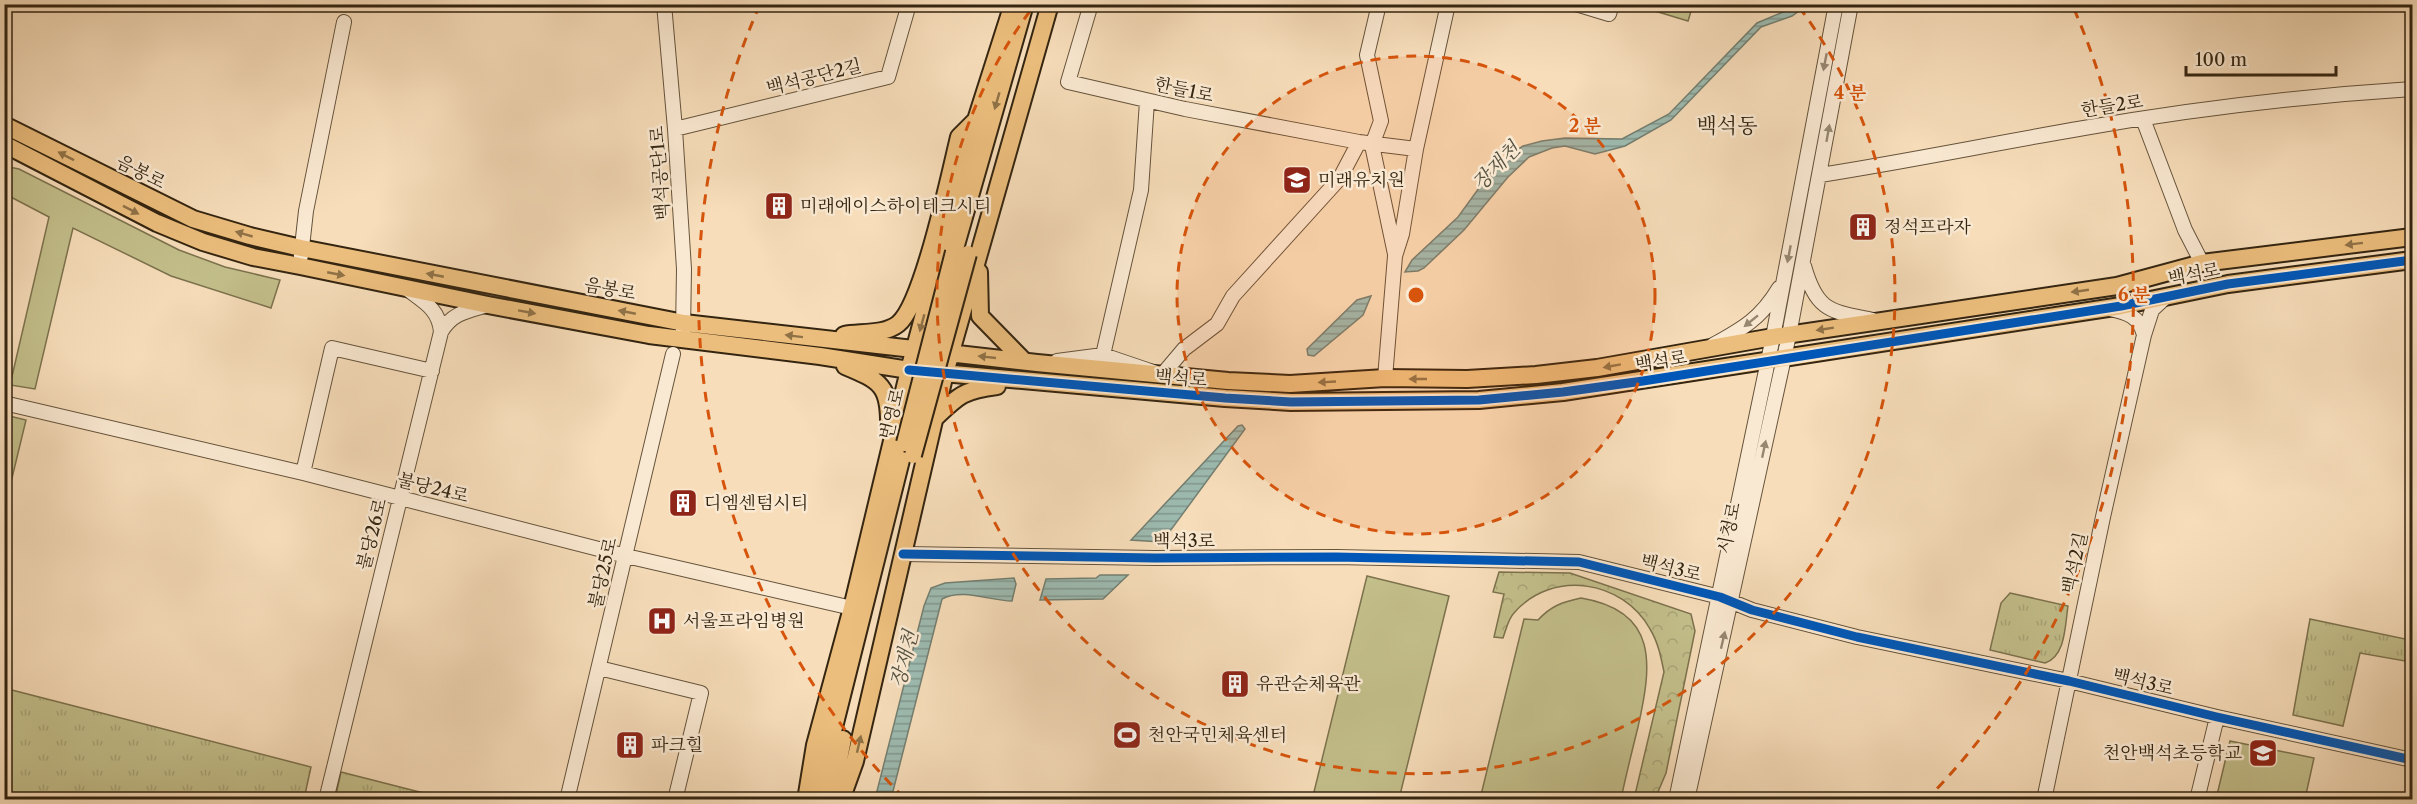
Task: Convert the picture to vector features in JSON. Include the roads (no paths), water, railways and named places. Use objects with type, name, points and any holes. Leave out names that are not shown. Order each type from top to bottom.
[{"type":"main road","points":[[806,800],[815,745],[852,608],[909,370],[976,120],[1013,4]]},
{"type":"main road","name":"번영로","points":[[967,252],[1025,4]]},
{"type":"main road","name":"번영로","points":[[813,800],[908,454],[1038,4]]},
{"type":"main road","points":[[841,800],[855,761],[934,418],[972,278],[967,252],[1050,4]]},
{"type":"main road","points":[[821,347],[897,325],[908,310],[922,279],[959,137],[976,120]]},
{"type":"main road","name":"음봉로","points":[[4,125],[193,219],[250,236],[679,339],[821,347],[909,370]]},
{"type":"main road","name":"음봉로","points":[[4,144],[157,223],[203,242],[300,267],[488,305],[679,339],[821,347],[915,349]]},
{"type":"main road","name":"백석로","points":[[915,349],[1162,375],[1290,384],[1385,378],[1467,379],[1536,375],[1597,368],[1781,336],[2117,286],[2202,264],[2412,237]]},
{"type":"main road","points":[[967,252],[980,316],[1031,362]]},
{"type":"main road","name":"백석로","points":[[909,370],[1291,402],[1479,400],[1563,392],[2104,308],[2228,284],[2412,260]]},
{"type":"main road","points":[[936,269],[938,278],[949,287],[963,286],[972,278]]},
{"type":"main road","points":[[821,347],[875,380],[887,396],[889,404],[888,464]]},
{"type":"main road","points":[[934,418],[971,389],[1035,382]]},
{"type":"main road","points":[[899,414],[908,406],[920,404],[932,410],[934,418]]},
{"type":"main road","name":"번영로","points":[[831,800],[838,757],[908,454]]},
{"type":"street","name":"백석공단1로","points":[[664,4],[684,269],[679,339]]},
{"type":"street","name":"백석공단2길","points":[[675,129],[888,77],[909,4]]},
{"type":"street","name":"한들1로","points":[[1091,4],[1068,82],[1148,101],[1366,144],[1416,149]]},
{"type":"street","points":[[1031,362],[1103,355],[1162,375],[1184,349],[1217,324],[1233,296],[1340,178],[1381,121],[1367,55],[1379,4]]},
{"type":"street","points":[[1416,149],[1416,122],[1439,4]]},
{"type":"street","points":[[1385,378],[1395,256],[1402,234],[1416,149],[1448,4]]},
{"type":"street","points":[[1576,4],[1610,14],[1612,4]]},
{"type":"street","points":[[1781,336],[1784,278],[1836,4]]},
{"type":"street","points":[[1781,336],[1803,263],[1851,4]]},
{"type":"street","points":[[300,267],[306,211],[344,22]]},
{"type":"street","name":"한들2로","points":[[1820,175],[2143,119],[2258,104],[2412,89]]},
{"type":"street","points":[[1103,355],[1141,190],[1148,101]]},
{"type":"street","points":[[2143,119],[2185,230],[2202,264]]},
{"type":"street","points":[[1366,144],[1395,256]]},
{"type":"street","points":[[1803,263],[1810,286],[1819,302],[1835,312],[1878,321]]},
{"type":"street","points":[[1705,349],[1739,331],[1767,308],[1784,278]]},
{"type":"street","points":[[404,288],[435,310],[440,320],[441,332]]},
{"type":"street","name":"백석2길","points":[[2044,800],[2103,517],[2144,335],[2152,310],[2167,296]]},
{"type":"street","points":[[441,332],[448,321],[458,313],[488,305]]},
{"type":"street","points":[[2104,308],[2122,311],[2133,316],[2142,327],[2144,335]]},
{"type":"street","name":"불당26로","points":[[326,800],[441,332]]},
{"type":"street","name":"시청로","points":[[1687,800],[1781,336]]},
{"type":"street","name":"불당25로","points":[[567,800],[679,339]]},
{"type":"street","points":[[303,473],[332,348],[432,371]]},
{"type":"street","name":"불당24로","points":[[4,403],[303,473],[626,556],[852,608]]},
{"type":"street","name":"백석3로","points":[[903,554],[1155,558],[1336,557],[1579,562],[1857,637],[2069,681],[2217,717],[2412,760]]},
{"type":"street","name":"시청로","points":[[1676,800],[1726,600]]},
{"type":"street","points":[[599,668],[701,693],[675,800]]},
{"type":"street","points":[[2197,800],[2217,717]]},
{"type":"water","points":[[1792,4],[1807,5],[1792,16],[1761,27],[1671,120],[1625,146],[1595,154],[1565,146],[1552,148],[1529,157],[1508,177],[1464,230],[1424,268],[1405,272],[1412,260],[1458,217],[1487,177],[1506,157],[1523,146],[1542,141],[1565,138],[1622,139],[1669,114],[1757,23],[1783,12]]},
{"type":"water","points":[[1371,296],[1363,315],[1314,356],[1308,355],[1307,349],[1357,300]]},
{"type":"water","points":[[1242,425],[1245,429],[1162,542],[1131,540],[1238,426]]},
{"type":"water","points":[[1100,575],[1128,575],[1103,599],[1040,600],[1046,579],[1096,578]]},
{"type":"water","points":[[1014,578],[1016,584],[1012,601],[968,595],[942,599],[891,799],[875,799],[924,606],[931,588],[945,583]]},
{"type":"place","name":"미래유치원","points":[[1297,180]]},
{"type":"place","name":"미래에이스하이테크시티","points":[[779,206]]},
{"type":"place","name":"정석프라자","points":[[1863,227]]},
{"type":"place","name":"디엠센텀시티","points":[[683,503]]},
{"type":"place","name":"서울프라임병원","points":[[662,621]]},
{"type":"place","name":"유관순체육관","points":[[1235,684]]},
{"type":"place","name":"천안국민체육센터","points":[[1127,735]]},
{"type":"place","name":"파크힐","points":[[630,745]]},
{"type":"place","name":"천안백석초등학교","points":[[2263,753]]},
{"type":"district","name":"백석동","points":[[1727,126]]},
{"type":"water label","name":"장재천","points":[[1496,166]]},
{"type":"water label","name":"장재천","points":[[904,659]]}]
